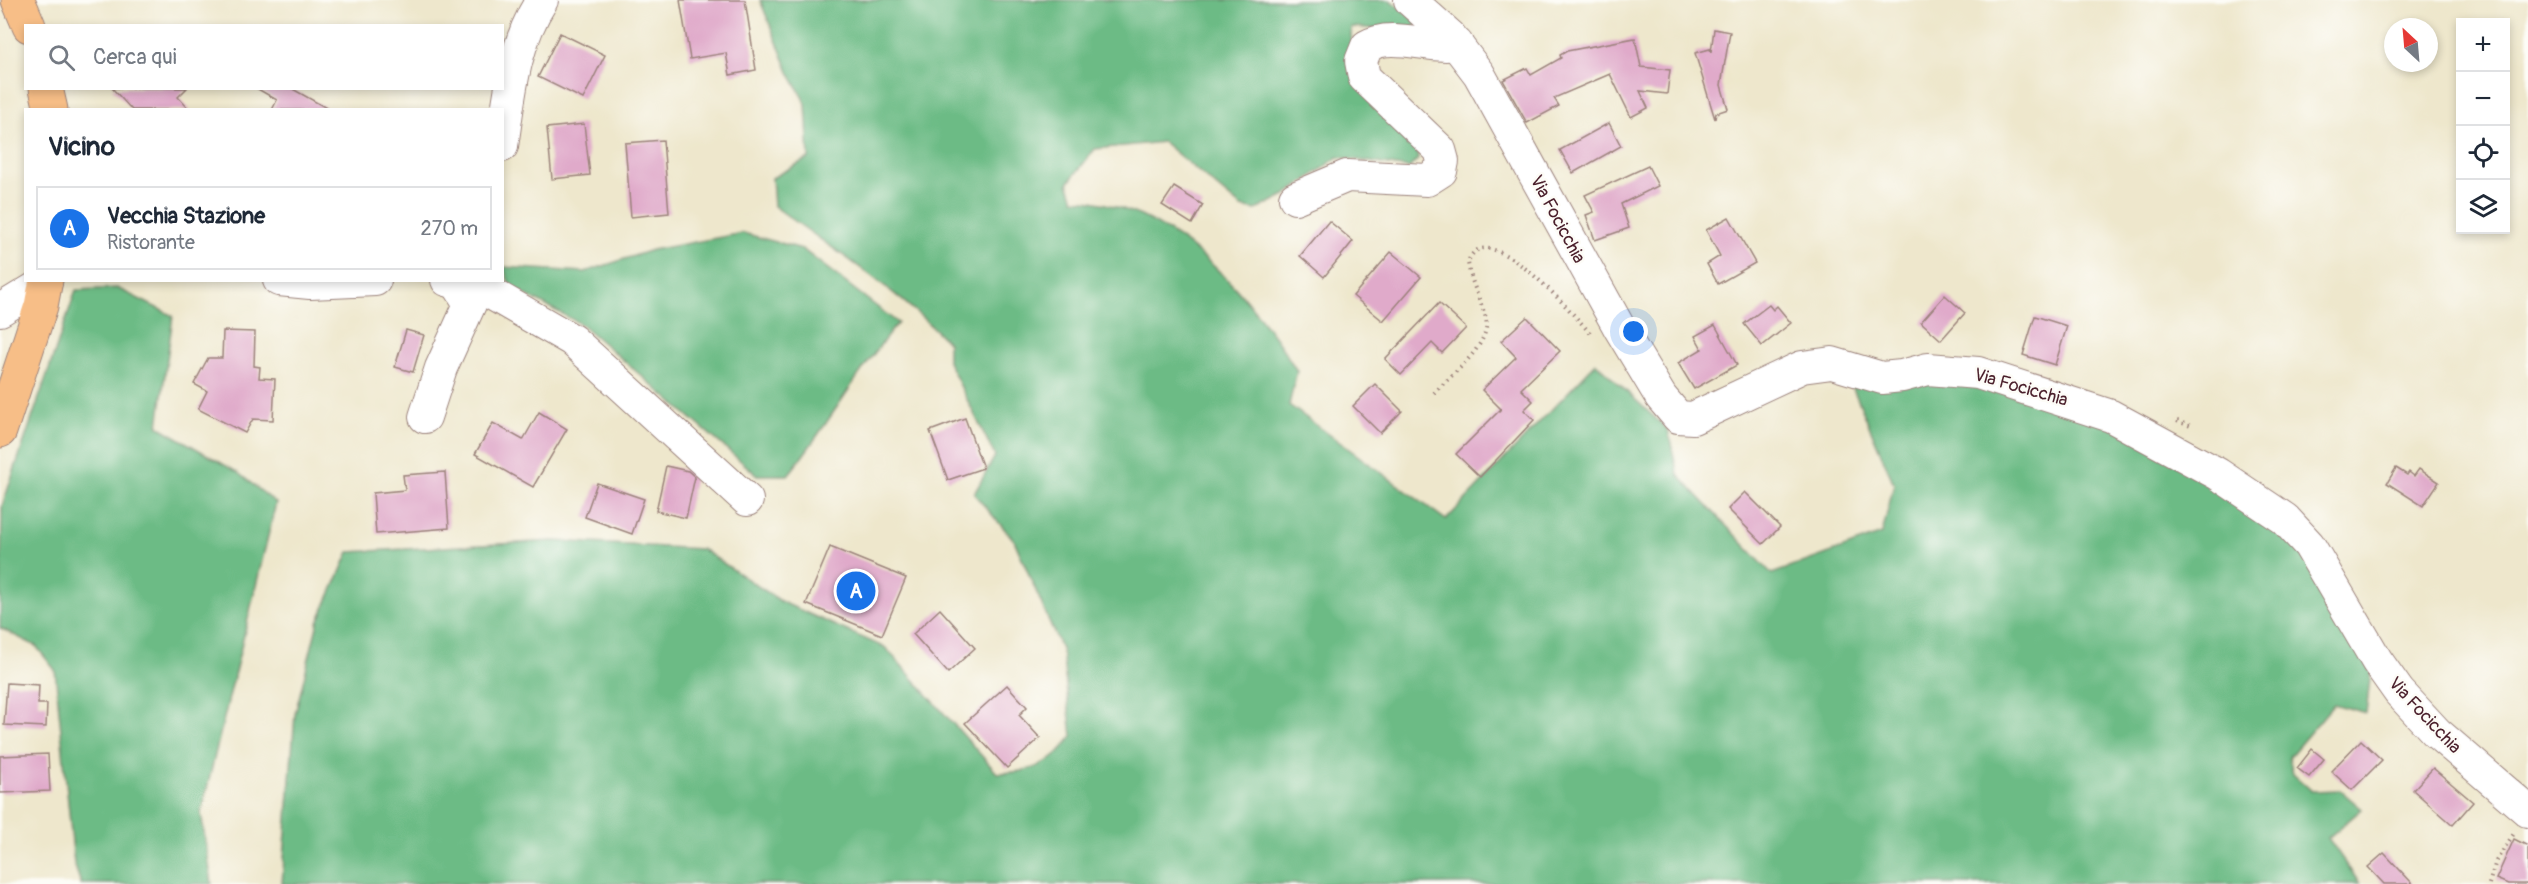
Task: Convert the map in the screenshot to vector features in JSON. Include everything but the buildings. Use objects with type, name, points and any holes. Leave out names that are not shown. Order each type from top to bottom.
[{"type":"main road","points":[[18,0],[28,24]]},
{"type":"main road","points":[[46,90],[51,108]]},
{"type":"main road","points":[[0,431],[46,282]]},
{"type":"street","points":[[504,133],[516,54],[523,34],[542,0]]},
{"type":"street","name":"Via Focicchia","points":[[1410,0],[1457,44],[1489,90],[1620,329],[1661,397],[1678,417],[1694,418],[1796,369],[1832,363],[1882,378],[1902,376],[1928,369],[1978,373],[2111,416],[2229,480],[2270,507],[2294,527],[2332,581],[2370,650],[2399,692],[2523,820]]},
{"type":"street","points":[[1296,198],[1347,176],[1427,180],[1441,171],[1443,161],[1440,150],[1364,77],[1361,61],[1367,45],[1387,39],[1440,47],[1457,44]]},
{"type":"street","points":[[0,310],[44,282]]},
{"type":"street","points":[[306,282],[338,282]]},
{"type":"street","points":[[425,417],[441,368],[470,304],[452,282]]},
{"type":"street","points":[[452,282],[487,291],[572,340],[747,500]]},
{"type":"path","points":[[1434,393],[1479,346],[1487,332],[1486,317],[1468,262],[1470,254],[1479,247],[1486,246],[1509,256],[1593,335]]},
{"type":"path","points":[[2489,884],[2503,846],[2523,820]]},
{"type":"green space","points":[[760,0],[1390,0],[1418,23],[1410,31],[1351,27],[1352,62],[1418,146],[1418,159],[1409,168],[1338,157],[1287,194],[1256,210],[1241,207],[1163,142],[1095,149],[1068,183],[1074,199],[1110,205],[1144,217],[1175,235],[1204,258],[1231,283],[1255,312],[1297,371],[1289,405],[1446,520],[1596,363],[1668,430],[1678,475],[1772,574],[1882,534],[1894,484],[1846,372],[1939,373],[2113,425],[2295,537],[2371,671],[2366,713],[2334,704],[2289,757],[2293,774],[2312,791],[2340,790],[2362,809],[2328,838],[2360,884],[282,884],[295,714],[318,622],[349,552],[554,541],[702,549],[782,602],[886,648],[997,773],[1020,771],[1040,765],[1057,754],[1072,736],[1062,651],[1014,540],[974,494],[995,456],[948,361],[948,343],[929,323],[886,287],[774,206],[772,178],[809,158],[806,104],[789,72]]},
{"type":"green space","points":[[743,233],[802,249],[898,323],[869,360],[788,475],[757,475],[581,324],[511,287],[504,270],[504,267],[585,272],[652,250]]},
{"type":"green space","points":[[117,288],[173,316],[158,426],[237,472],[276,503],[201,813],[212,884],[81,884],[74,863],[55,670],[36,646],[0,628],[2,506],[76,290]]},
{"type":"place","name":"Vecchia Stazione","points":[[856,591]]}]
